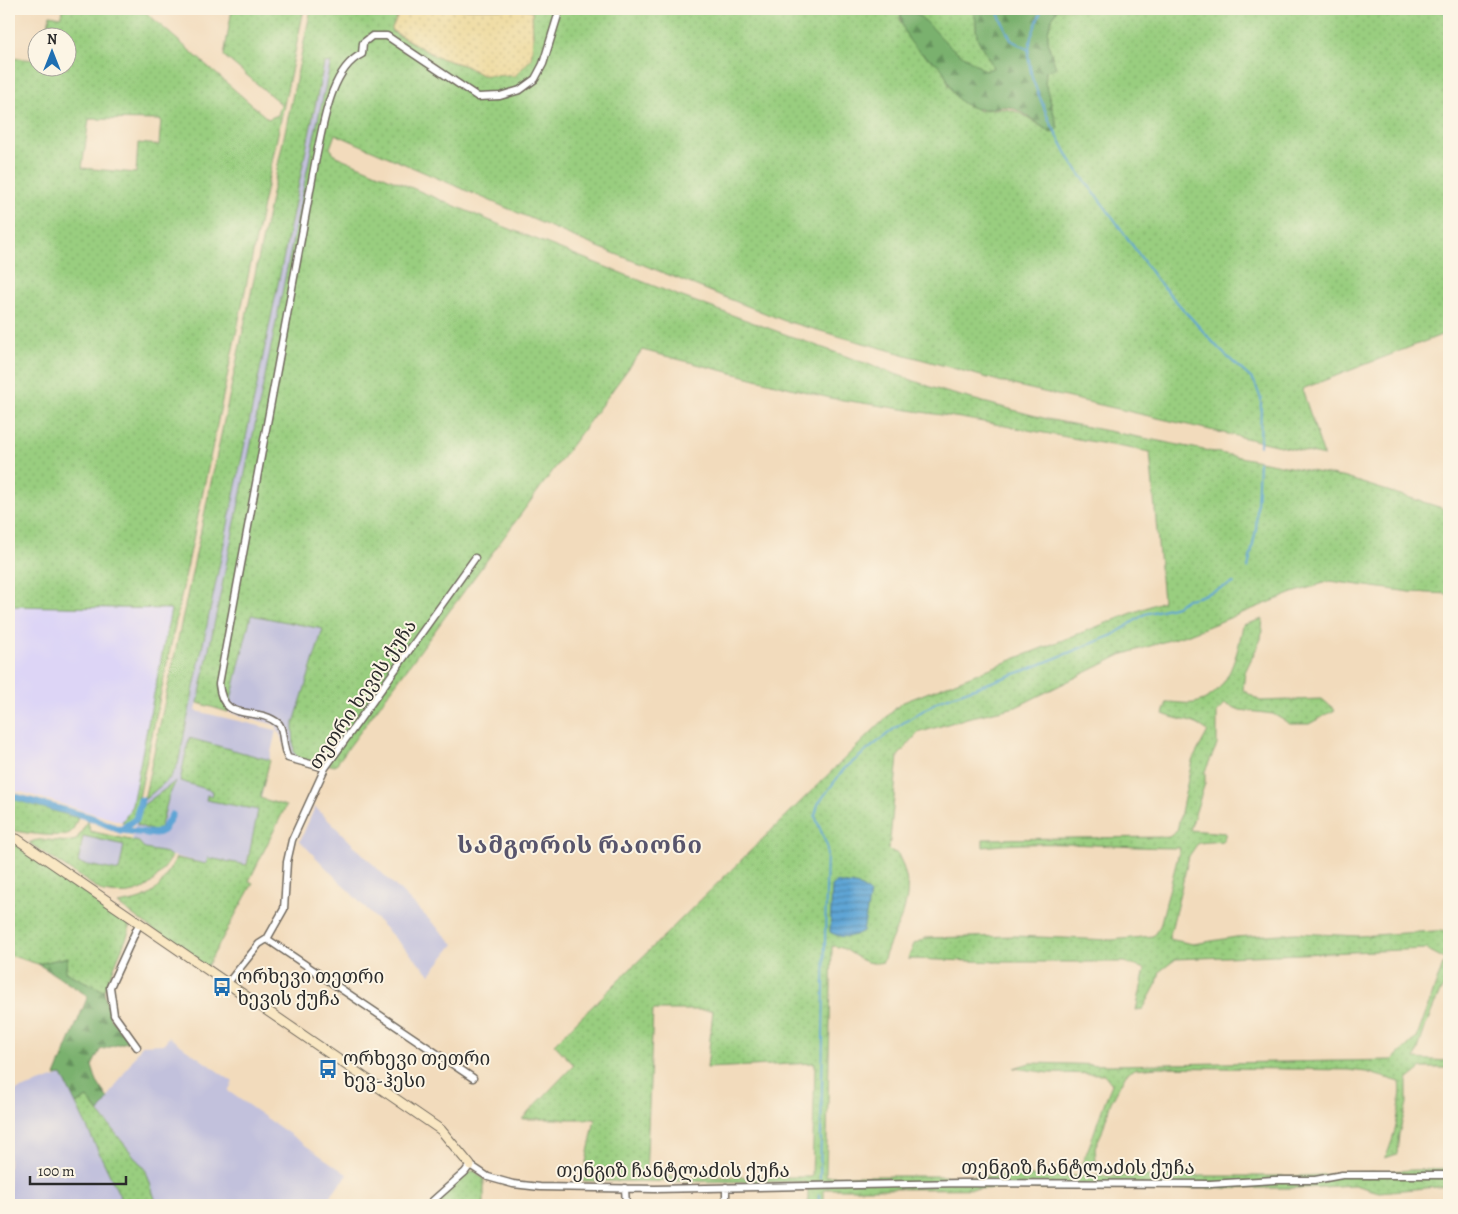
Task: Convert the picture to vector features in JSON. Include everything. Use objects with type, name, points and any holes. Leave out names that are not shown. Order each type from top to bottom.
[{"type":"street","points":[[325,768],[288,758],[283,750],[281,728],[278,724],[265,717],[233,710],[226,706],[220,695],[219,684],[314,168],[328,108],[337,80],[356,56],[362,54],[363,43],[372,36],[387,36],[478,97],[500,96],[520,90],[535,79],[543,64],[558,14],[557,9]]},
{"type":"street","name":"თეთრი ხევის ქუჩა","points":[[227,984],[259,944],[267,938],[284,909],[287,862],[292,840],[325,768],[475,558]]},
{"type":"street","name":"თენგიზ ჩანტლაძის ქუჩა","points":[[9,837],[17,840],[441,1130],[470,1165],[488,1177],[513,1184],[540,1187],[625,1188],[962,1183],[1210,1184],[1274,1180],[1315,1180],[1342,1175],[1449,1175]]},
{"type":"street","points":[[137,1047],[114,1015],[110,987],[139,924]]},
{"type":"street","points":[[267,938],[474,1078]]},
{"type":"street","points":[[428,1205],[465,1172],[470,1165]]},
{"type":"street","points":[[726,1187],[726,1205]]},
{"type":"street","points":[[625,1188],[626,1205]]},
{"type":"shaded area","points":[[336,9],[342,9],[196,711],[276,730],[246,866],[208,858],[207,864],[125,845],[119,872],[77,863],[88,821],[90,831],[132,841],[134,826],[140,818],[144,800],[173,771],[178,760]]},
{"type":"shaded area","points":[[9,606],[171,609],[131,809],[122,822],[21,792],[9,791]]},
{"type":"shaded area","points":[[251,615],[323,629],[293,726],[294,753],[300,759],[293,756],[286,749],[276,725],[228,712]]},
{"type":"shaded area","points":[[315,807],[454,944],[430,974],[300,841]]},
{"type":"shaded area","points":[[169,1037],[233,1082],[228,1091],[348,1175],[322,1205],[157,1205],[146,1171],[99,1112],[142,1045],[164,1044]]},
{"type":"shaded area","points":[[62,1075],[124,1205],[9,1205],[9,1093]]},
{"type":"green space","points":[[9,9],[11,9],[11,58],[28,59],[28,78],[78,78],[78,28],[48,28],[50,15],[61,17],[62,9],[142,9],[268,119],[278,115],[281,104],[224,56],[232,9],[304,9],[137,807],[134,818],[128,823],[122,822],[131,809],[171,609],[9,606]],"holes":[[[89,119],[161,120],[159,145],[138,143],[136,173],[82,168]]]},
{"type":"green space","points":[[311,9],[401,9],[391,31],[437,57],[466,66],[482,75],[533,39],[532,13],[527,9],[901,9],[900,21],[922,54],[937,63],[944,71],[949,86],[979,111],[1001,109],[1018,112],[1051,133],[1058,128],[1045,83],[1046,71],[1056,68],[1050,51],[1048,31],[1057,9],[1449,9],[1449,332],[1302,389],[1324,456],[1013,385],[785,321],[588,243],[335,134],[330,148],[336,156],[505,227],[674,294],[942,391],[1047,419],[1346,478],[1439,507],[1449,512],[1449,594],[1410,592],[1330,581],[1293,593],[1189,634],[1121,655],[1016,707],[967,718],[918,733],[898,756],[889,850],[898,854],[907,885],[907,898],[900,921],[883,962],[868,962],[839,947],[832,946],[826,1176],[1302,1176],[1449,1168],[1449,1186],[1379,1192],[1354,1185],[1306,1188],[824,1189],[824,1205],[808,1205],[808,1190],[805,1182],[582,1181],[595,1119],[522,1119],[574,1065],[554,1044],[901,703],[1163,601],[1150,452],[961,418],[830,398],[642,350],[335,766],[300,759],[294,753],[293,726],[323,629],[251,615],[228,712],[198,703],[331,62],[324,63],[178,764],[170,778],[144,800]],"holes":[[[837,883],[858,886],[870,894],[830,900]],[[653,1010],[713,1010],[707,1068],[815,1063],[812,1177],[646,1177]]]},
{"type":"green space","points":[[901,9],[909,10],[923,19],[950,46],[985,71],[993,68],[978,39],[975,18],[971,9],[1057,9],[1048,32],[1050,51],[1056,68],[1046,71],[1045,83],[1058,128],[1051,133],[1012,108],[978,109],[960,101],[954,94],[942,69],[919,51],[906,35],[903,28]]},
{"type":"green space","points":[[907,9],[971,9],[975,18],[978,39],[993,68],[985,71],[955,51],[920,18]]},
{"type":"green space","points":[[1263,619],[1261,639],[1245,672],[1243,690],[1260,701],[1322,699],[1335,710],[1309,724],[1290,724],[1273,714],[1240,710],[1225,704],[1217,712],[1217,745],[1205,771],[1205,783],[1190,830],[1226,833],[1223,841],[1198,843],[1189,856],[1169,939],[1193,944],[1236,937],[1296,933],[1359,936],[1449,930],[1449,978],[1439,994],[1415,1059],[1449,1061],[1449,1068],[1422,1068],[1407,1080],[1407,1103],[1399,1134],[1397,1154],[1385,1158],[1392,1142],[1397,1120],[1401,1089],[1400,1082],[1366,1072],[1348,1070],[1157,1067],[1134,1069],[1126,1074],[1111,1102],[1102,1132],[1095,1147],[1096,1161],[1092,1169],[1081,1170],[1112,1084],[1104,1074],[1049,1073],[1014,1068],[1030,1063],[1111,1065],[1392,1060],[1417,1037],[1445,959],[1426,949],[1176,959],[1160,971],[1157,983],[1143,1009],[1136,1010],[1145,969],[1124,962],[1001,962],[908,959],[914,944],[925,938],[1015,936],[1111,940],[1153,936],[1160,926],[1180,848],[1057,844],[983,847],[983,839],[1169,837],[1177,831],[1192,761],[1208,731],[1191,722],[1163,714],[1167,702],[1195,703],[1209,697],[1225,681],[1235,659],[1243,625]]},
{"type":"green space","points":[[189,738],[270,760],[260,798],[286,806],[249,881],[253,883],[206,968],[118,904],[141,899],[155,891],[176,858],[206,864],[208,858],[247,865],[258,810],[206,800],[207,795],[212,796],[213,791],[180,781]]},
{"type":"green space","points":[[176,781],[169,796],[160,829],[154,831],[137,825],[142,806]]},
{"type":"green space","points":[[9,798],[78,818],[72,831],[66,834],[41,835],[9,830]]},
{"type":"green space","points":[[88,821],[90,831],[139,842],[145,849],[167,853],[172,857],[158,876],[144,888],[127,893],[103,892],[29,843],[40,840],[76,840]],"holes":[[[83,836],[124,845],[119,871],[78,863]]]},
{"type":"green space","points":[[9,840],[125,919],[129,925],[129,932],[104,991],[65,972],[68,957],[38,964],[9,955]]},
{"type":"green space","points":[[68,957],[65,972],[104,991],[110,1018],[130,1041],[100,1050],[92,1066],[97,1082],[108,1099],[99,1112],[87,1098],[76,1104],[62,1075],[55,1076],[88,996],[38,964]]},
{"type":"green space","points":[[87,1098],[146,1171],[157,1205],[124,1205],[76,1104]]},
{"type":"green space","points":[[470,1171],[475,1171],[484,1179],[484,1205],[432,1205]]},
{"type":"sand","points":[[401,9],[527,9],[532,12],[533,39],[531,59],[515,76],[482,75],[466,66],[437,57],[391,30]]},
{"type":"water","points":[[837,882],[858,886],[870,894],[863,931],[855,935],[842,937],[830,932],[832,886]]},
{"type":"waterway","points":[[996,9],[1011,40],[1029,50]]},
{"type":"waterway","points":[[1042,9],[1031,37],[1028,55],[1032,78],[1049,120],[1073,165],[1156,279],[1220,350],[1254,381],[1261,399],[1260,446]]},
{"type":"waterway","points":[[1444,9],[1449,20]]},
{"type":"waterway","points":[[1248,568],[1256,530],[1259,462]]},
{"type":"waterway","points":[[820,1178],[827,846],[815,816],[818,804],[844,769],[895,728],[940,700],[1026,670],[1113,635],[1145,614],[1177,606],[1187,599],[1198,597],[1234,583]]},
{"type":"waterway","points":[[9,795],[89,817],[120,830],[155,834],[163,830],[172,815]]},
{"type":"waterway","points":[[122,829],[136,819],[141,800]]},
{"type":"waterway","points":[[819,1195],[819,1205]]},
{"type":"place","name":"ორხევი თეთრი ხევის ქუჩა","points":[[222,987]]},
{"type":"place","name":"ორხევი თეთრი ხევ-ჰესი","points":[[328,1069]]},
{"type":"district","name":"სამგორის რაიონი","points":[[580,845]]}]
